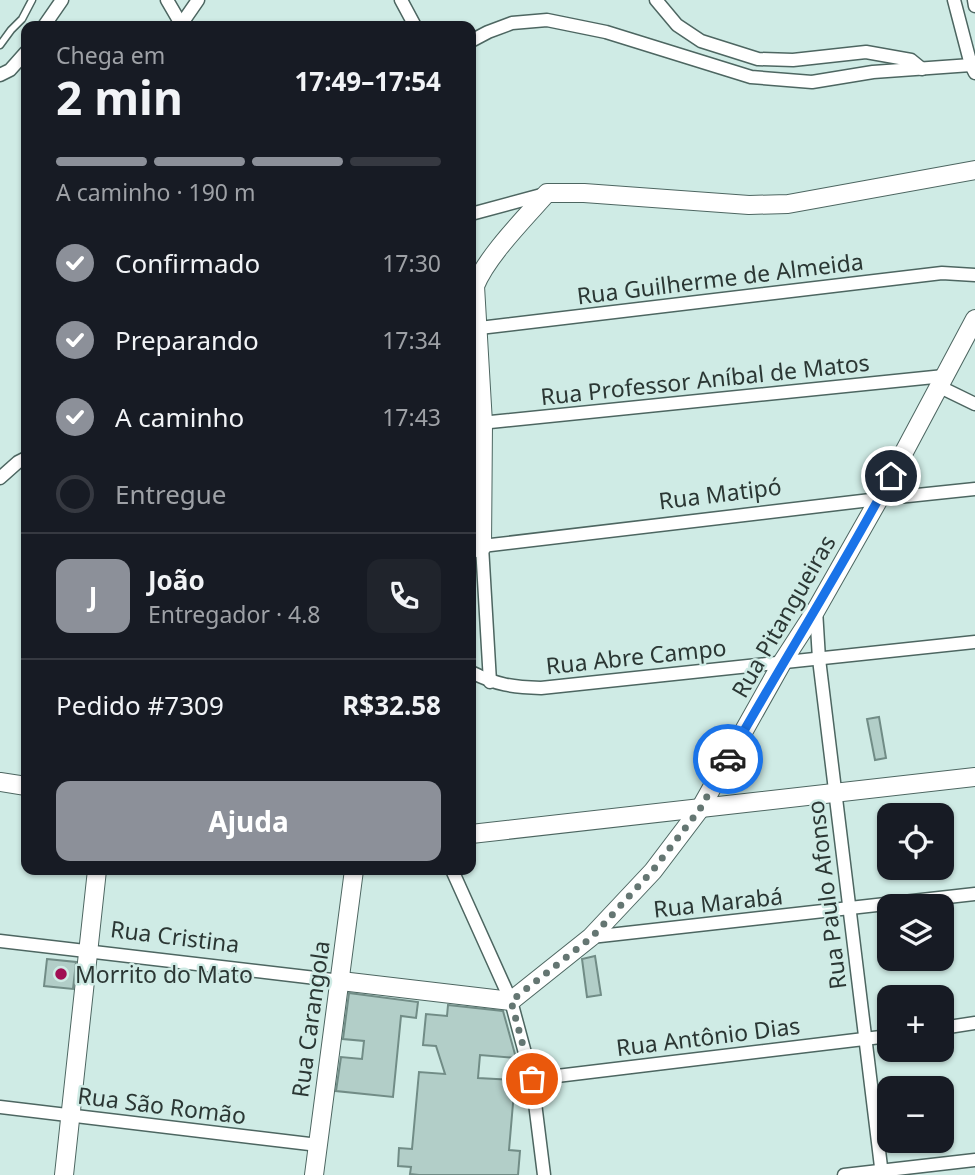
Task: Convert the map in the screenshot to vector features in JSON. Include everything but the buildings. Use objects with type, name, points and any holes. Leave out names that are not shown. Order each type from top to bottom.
[{"type":"street","points":[[47,21],[62,0]]},
{"type":"street","points":[[167,0],[178,21]]},
{"type":"street","points":[[183,21],[198,0]]},
{"type":"street","points":[[401,0],[412,21]]},
{"type":"street","points":[[656,0],[677,25],[701,41],[758,59],[793,60],[866,52],[911,60],[922,69]]},
{"type":"street","points":[[476,38],[512,23],[547,20],[606,32],[751,77],[811,82],[873,72],[974,67],[954,0]]},
{"type":"street","points":[[974,0],[975,6]]},
{"type":"street","points":[[0,75],[9,71],[21,58]]},
{"type":"street","points":[[476,213],[547,193],[584,193],[749,205],[788,204],[975,170]]},
{"type":"street","points":[[476,283],[480,273],[547,193]]},
{"type":"street","name":"Rua Guilherme de Almeida","points":[[476,328],[942,272],[975,275]]},
{"type":"street","name":"Rua Pitangueiras","points":[[511,1001],[592,937],[653,870],[700,809],[879,499],[975,319]]},
{"type":"street","points":[[476,376],[477,547],[490,682]]},
{"type":"street","points":[[941,381],[975,404]]},
{"type":"street","name":"Rua Professor Aníbal de Matos","points":[[477,424],[941,381]]},
{"type":"street","points":[[0,478],[21,460]]},
{"type":"street","name":"Rua Matipó","points":[[477,547],[975,489]]},
{"type":"street","name":"Rua Paulo Afonso","points":[[816,610],[819,659],[881,1173]]},
{"type":"street","name":"Rua Abre Campo","points":[[476,675],[490,682],[513,687],[541,688],[975,642]]},
{"type":"street","points":[[476,833],[975,777]]},
{"type":"street","points":[[0,782],[21,785]]},
{"type":"street","points":[[64,1175],[96,875]]},
{"type":"street","name":"Rua Carangola","points":[[314,1175],[353,875]]},
{"type":"street","points":[[454,875],[511,1001],[532,1079],[544,1175]]},
{"type":"street","name":"Rua Marabá","points":[[592,937],[975,894]]},
{"type":"street","name":"Rua Cristina","points":[[0,941],[511,1001]]},
{"type":"street","points":[[954,1026],[975,1023]]},
{"type":"street","name":"Rua Antônio Dias","points":[[532,1079],[877,1037]]},
{"type":"street","name":"Rua São Romão","points":[[0,1107],[318,1146]]},
{"type":"street","points":[[844,1175],[881,1173],[975,1160]]},
{"type":"lane","points":[[0,45],[22,19],[32,0]]},
{"type":"way so far","points":[[532,1079],[511,1001],[592,937],[653,870],[700,809],[728,759]]},
{"type":"place","name":"Morrito do Mato","points":[[61,974]]},
{"type":"route","points":[[728,759],[891,476]]}]
